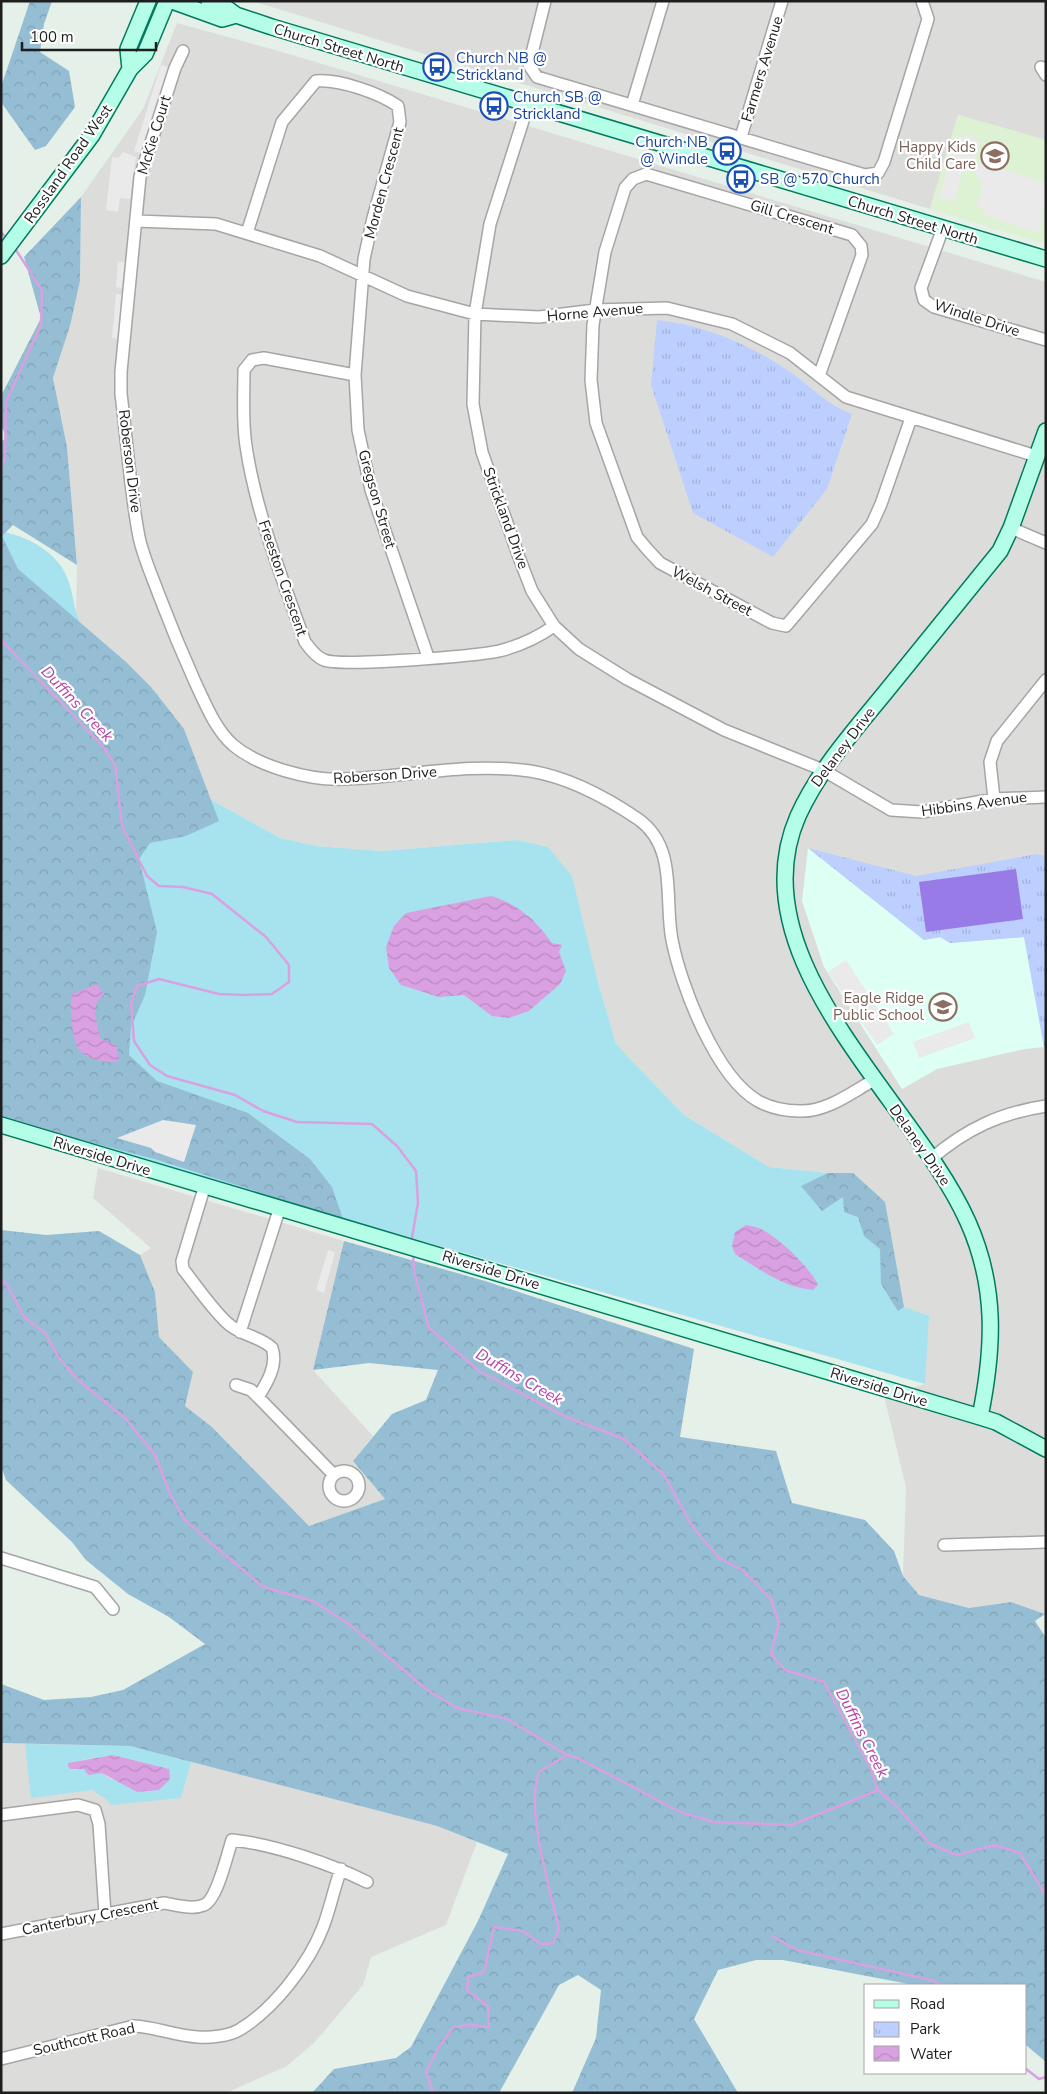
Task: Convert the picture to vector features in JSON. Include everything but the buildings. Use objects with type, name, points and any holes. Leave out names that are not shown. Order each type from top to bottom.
[{"type":"street","points":[[130,69],[128,49],[148,1]]},
{"type":"street","name":"Rossland Road West","points":[[1,256],[92,134],[130,69],[145,54],[167,1]]},
{"type":"street","name":"Church Street North","points":[[172,1],[222,19],[236,15]]},
{"type":"street","name":"Church Street North","points":[[209,1],[225,7],[236,15],[528,105],[1046,259]]},
{"type":"street","points":[[546,1],[529,65],[537,77],[865,175],[878,173],[884,162],[928,19],[922,1]]},
{"type":"street","points":[[632,105],[663,1]]},
{"type":"street","name":"Farmers Avenue","points":[[741,138],[782,1]]},
{"type":"street","name":"McKie Court","points":[[136,221],[140,177],[175,68],[184,51]]},
{"type":"street","name":"Morden Crescent","points":[[247,233],[282,122],[316,81],[328,80],[386,98],[398,106],[400,122],[373,218],[362,276]]},
{"type":"street","name":"Strickland Drive","points":[[528,105],[490,224],[475,314],[473,404],[482,452],[532,591],[554,626],[587,654],[636,684],[724,730],[823,770]]},
{"type":"street","name":"Gill Crescent","points":[[595,310],[604,252],[626,188],[633,179],[646,174],[660,177],[852,235],[861,246],[862,255],[819,376]]},
{"type":"street","name":"Horne Avenue","points":[[136,221],[216,224],[320,256],[414,299],[475,314],[539,317],[595,310],[667,308],[732,324],[790,353],[846,397],[1036,456]]},
{"type":"street","name":"Roberson Drive","points":[[136,221],[121,387],[139,538],[150,573],[188,667],[214,722],[231,743],[249,756],[315,778],[343,780],[504,769],[532,772],[559,778],[591,793],[639,820],[653,833],[661,845],[666,865],[671,938],[685,988],[696,1015],[724,1065],[743,1090],[758,1101],[775,1108],[802,1112],[827,1106],[874,1080]]},
{"type":"street","name":"Windle Drive","points":[[943,228],[921,288],[924,300],[934,307],[1046,340]]},
{"type":"street","name":"Gregson Street","points":[[362,276],[355,375],[358,430],[371,490],[428,657]]},
{"type":"street","name":"Welsh Street","points":[[595,310],[591,380],[596,423],[637,537],[660,563],[772,623],[786,626],[797,616],[872,524],[881,504],[911,418]]},
{"type":"street","name":"Freeston Crescent","points":[[355,375],[264,358],[252,360],[244,370],[246,444],[261,515],[305,642],[314,653],[324,660],[347,662],[428,657],[497,651],[524,644],[554,626]]},
{"type":"street","name":"Delaney Drive","points":[[980,1417],[990,1368],[991,1315],[985,1275],[968,1222],[931,1159],[838,1027],[799,950],[788,915],[786,886],[789,846],[797,818],[823,770],[1000,551],[1011,528],[1046,431]]},
{"type":"street","points":[[1011,528],[1046,543]]},
{"type":"street","points":[[994,799],[990,762],[997,741],[1046,680]]},
{"type":"street","name":"Hibbins Avenue","points":[[823,770],[880,804],[905,812],[944,809],[994,799],[1046,797]]},
{"type":"street","points":[[931,1159],[970,1129],[995,1118],[1046,1106]]},
{"type":"street","name":"Riverside Drive","points":[[1,1125],[980,1417],[1010,1429],[1046,1450]]},
{"type":"street","points":[[205,1185],[182,1261],[183,1270],[229,1324],[240,1332],[265,1341],[274,1354],[268,1380],[258,1396]]},
{"type":"street","points":[[240,1332],[280,1207]]},
{"type":"street","points":[[236,1385],[251,1390],[258,1396],[333,1474]]},
{"type":"street","points":[[944,1545],[1046,1542]]},
{"type":"street","points":[[1,1558],[95,1587],[113,1609]]},
{"type":"street","points":[[1,1815],[78,1805],[95,1810],[99,1824],[105,1914]]},
{"type":"street","name":"Canterbury Crescent","points":[[1,1934],[164,1903],[189,1907],[205,1905],[213,1897],[232,1840],[248,1842],[341,1869],[367,1882]]},
{"type":"street","name":"Southcott Road","points":[[1,2059],[134,2026],[152,2027],[198,2038],[237,2031],[258,2016],[288,1984],[313,1948],[323,1926],[341,1869]]},
{"type":"shaded area","points":[[252,1],[1046,1],[1046,140],[958,115],[930,209]]},
{"type":"shaded area","points":[[177,23],[289,54],[1046,282],[1046,1614],[1011,1602],[969,1608],[919,1595],[903,1576],[906,1487],[884,1396],[925,1384],[904,1307],[885,1202],[853,1173],[828,1173],[769,1167],[684,1115],[616,1044],[597,979],[516,840],[382,851],[316,846],[280,838],[199,793],[126,671],[90,638],[76,617],[77,565],[67,447],[53,378],[70,326],[80,281],[81,197],[143,109]]},
{"type":"shaded area","points":[[161,65],[168,67],[142,154],[134,151]]},
{"type":"shaded area","points":[[958,115],[1046,140],[1046,244],[930,209]]},
{"type":"shaded area","points":[[967,133],[975,136],[974,140],[980,142],[973,167],[965,165],[954,202],[939,197],[957,135],[965,138]]},
{"type":"shaded area","points":[[123,152],[136,157],[130,199],[120,198],[118,212],[106,210],[112,157],[118,158]]},
{"type":"shaded area","points":[[980,162],[1046,183],[1046,209],[1043,209],[1041,214],[1044,216],[1038,233],[983,215],[984,208],[976,206],[982,190],[981,179],[975,176]]},
{"type":"shaded area","points":[[118,262],[125,262],[122,288],[116,287]]},
{"type":"shaded area","points":[[116,294],[123,295],[120,339],[112,338]]},
{"type":"shaded area","points":[[1,531],[31,541],[56,560],[67,577],[77,614],[89,637],[113,661],[159,695],[163,717],[199,793],[280,838],[316,846],[382,851],[516,840],[548,847],[572,876],[597,979],[616,1044],[684,1115],[769,1167],[828,1173],[853,1173],[885,1202],[904,1307],[929,1316],[925,1384],[1,1121]]},
{"type":"shaded area","name":"Eagle Ridge Public School","points":[[808,848],[924,940],[941,937],[950,943],[1024,937],[1044,1047],[1025,1049],[937,1069],[902,1089],[824,967],[802,901]]},
{"type":"shaded area","points":[[1016,869],[1023,919],[926,932],[919,882]]},
{"type":"shaded area","points":[[846,960],[894,1034],[877,1045],[828,972]]},
{"type":"shaded area","points":[[969,1022],[975,1038],[919,1058],[913,1042]]},
{"type":"shaded area","points":[[163,1120],[196,1125],[184,1162],[155,1152],[151,1148],[117,1138]]},
{"type":"shaded area","points":[[98,1168],[344,1241],[313,1370],[373,1436],[353,1461],[385,1499],[309,1526],[212,1427],[185,1406],[193,1372],[159,1337],[155,1292],[140,1255],[151,1248],[93,1198]]},
{"type":"shaded area","points":[[328,1250],[335,1252],[324,1293],[316,1290]]},
{"type":"shaded area","points":[[1,1743],[130,1746],[437,1826],[477,1842],[446,1925],[371,1957],[363,1985],[315,2042],[287,2066],[226,2093],[1,2093]]},
{"type":"shaded area","points":[[25,1744],[130,1746],[191,1762],[181,1798],[111,1805],[92,1790],[31,1798]],"holes":[[[113,1755],[169,1769],[111,1780],[102,1773],[88,1774],[80,1760]]]},
{"type":"green space","points":[[30,1],[52,1],[44,24],[40,52],[69,71],[75,107],[46,146],[35,150],[1,102],[1,87]]},
{"type":"green space","points":[[81,197],[80,281],[70,326],[53,378],[67,447],[77,565],[13,525],[2,536],[18,569],[126,662],[151,687],[184,729],[219,821],[186,836],[150,843],[139,859],[157,932],[145,995],[131,1027],[129,1055],[157,1081],[248,1113],[310,1159],[332,1187],[343,1219],[158,1160],[1,1119],[1,442],[7,437],[1,426],[1,396],[41,318],[24,257]]},
{"type":"green space","points":[[657,320],[711,332],[745,346],[777,363],[828,401],[852,414],[827,489],[773,557],[693,513],[651,385]]},
{"type":"green space","points":[[808,848],[916,876],[1037,854],[1046,856],[1046,1047],[1044,1047],[1024,937],[950,943],[940,937],[924,940]]},
{"type":"green space","points":[[828,1173],[853,1173],[885,1202],[904,1307],[898,1311],[881,1284],[880,1249],[864,1236],[858,1217],[844,1212],[843,1197],[822,1211],[801,1186]]},
{"type":"green space","points":[[1,1230],[46,1235],[99,1231],[140,1255],[155,1292],[159,1337],[193,1372],[185,1406],[212,1427],[309,1526],[385,1499],[353,1461],[392,1414],[426,1400],[438,1370],[369,1363],[313,1370],[344,1241],[485,1281],[694,1349],[680,1437],[776,1451],[792,1503],[865,1520],[894,1551],[903,1576],[919,1595],[969,1608],[1011,1602],[1045,1614],[1035,1621],[1046,1638],[1046,2062],[1027,2046],[1027,1984],[909,1984],[783,1960],[756,1960],[718,1970],[694,2019],[738,2093],[572,2093],[596,2038],[601,1990],[578,1975],[559,1985],[499,2093],[312,2093],[334,2069],[396,2058],[411,2047],[478,1921],[508,1854],[437,1826],[130,1746],[1,1743],[1,1684],[44,1700],[91,1697],[123,1690],[205,1644],[169,1617],[128,1594],[86,1560],[72,1542],[6,1480],[1,1466]]},
{"type":"water","points":[[491,896],[518,908],[540,927],[552,943],[562,945],[559,952],[566,971],[560,984],[529,1011],[509,1018],[492,1016],[464,995],[439,997],[401,985],[389,968],[386,947],[394,926],[406,913]]},
{"type":"water","points":[[97,984],[104,995],[97,1001],[95,1014],[100,1038],[116,1045],[119,1059],[117,1062],[108,1062],[88,1057],[77,1047],[73,1034],[71,1018],[72,994]]},
{"type":"water","points":[[746,1225],[761,1229],[785,1246],[808,1270],[818,1285],[813,1290],[792,1286],[772,1277],[735,1254],[732,1246],[735,1232]]},
{"type":"water","points":[[113,1755],[169,1769],[170,1779],[159,1790],[137,1792],[102,1773],[88,1775],[84,1769],[71,1769],[68,1766],[68,1763]]},
{"type":"waterway","name":"Duffins Creek","points":[[1,232],[7,239]]},
{"type":"waterway","name":"Duffins Creek","points":[[1,467],[5,458],[6,402],[41,325],[42,290],[14,247]]},
{"type":"waterway","name":"Duffins Creek","points":[[1,640],[101,744],[115,765],[122,826],[147,876],[159,886],[183,887],[212,894],[266,937],[289,965],[289,982],[272,994],[219,994],[159,979],[137,986],[131,1004],[134,1041],[150,1065],[167,1076],[235,1095],[263,1111],[297,1122],[372,1124],[397,1146],[416,1171],[418,1203],[411,1243]]},
{"type":"waterway","name":"Duffins Creek","points":[[413,1253],[414,1271],[429,1328],[479,1371],[564,1416],[624,1439],[664,1475],[692,1526],[719,1558],[742,1570],[771,1599],[779,1623],[771,1654],[785,1670],[824,1682],[871,1769],[878,1790],[897,1807],[930,1844],[957,1855],[995,1845],[1020,1853],[1046,1896]]},
{"type":"waterway","points":[[1,1279],[8,1286],[24,1317],[45,1333],[59,1358],[78,1380],[126,1419],[155,1455],[170,1494],[184,1519],[263,1587],[313,1601],[349,1624],[426,1689],[457,1708],[507,1719],[567,1755],[578,1758],[678,1811],[713,1822],[792,1825],[878,1790]]},
{"type":"waterway","points":[[433,2093],[426,2072],[440,2045],[454,2027],[471,2025],[489,2027],[488,2006],[467,1990],[468,1977],[484,1972],[494,1927],[523,1931],[540,1944],[553,1943],[559,1929],[540,1850],[535,1807],[535,1788],[539,1772],[567,1755]]},
{"type":"waterway","points":[[772,1936],[797,1950],[935,1981],[939,1984]]},
{"type":"waterway","points":[[1027,2070],[1039,2079],[1046,2077]]},
{"type":"place","name":"Church NB @ Strickland","points":[[437,67]]},
{"type":"place","name":"Church SB @ Strickland","points":[[494,106]]},
{"type":"place","name":"Church NB @ Windle","points":[[727,151]]},
{"type":"place","name":"Happy Kids Child Care","points":[[995,156]]},
{"type":"place","name":"SB @ 570 Church","points":[[741,179]]},
{"type":"place","name":"Eagle Ridge Public School","points":[[943,1007]]}]
